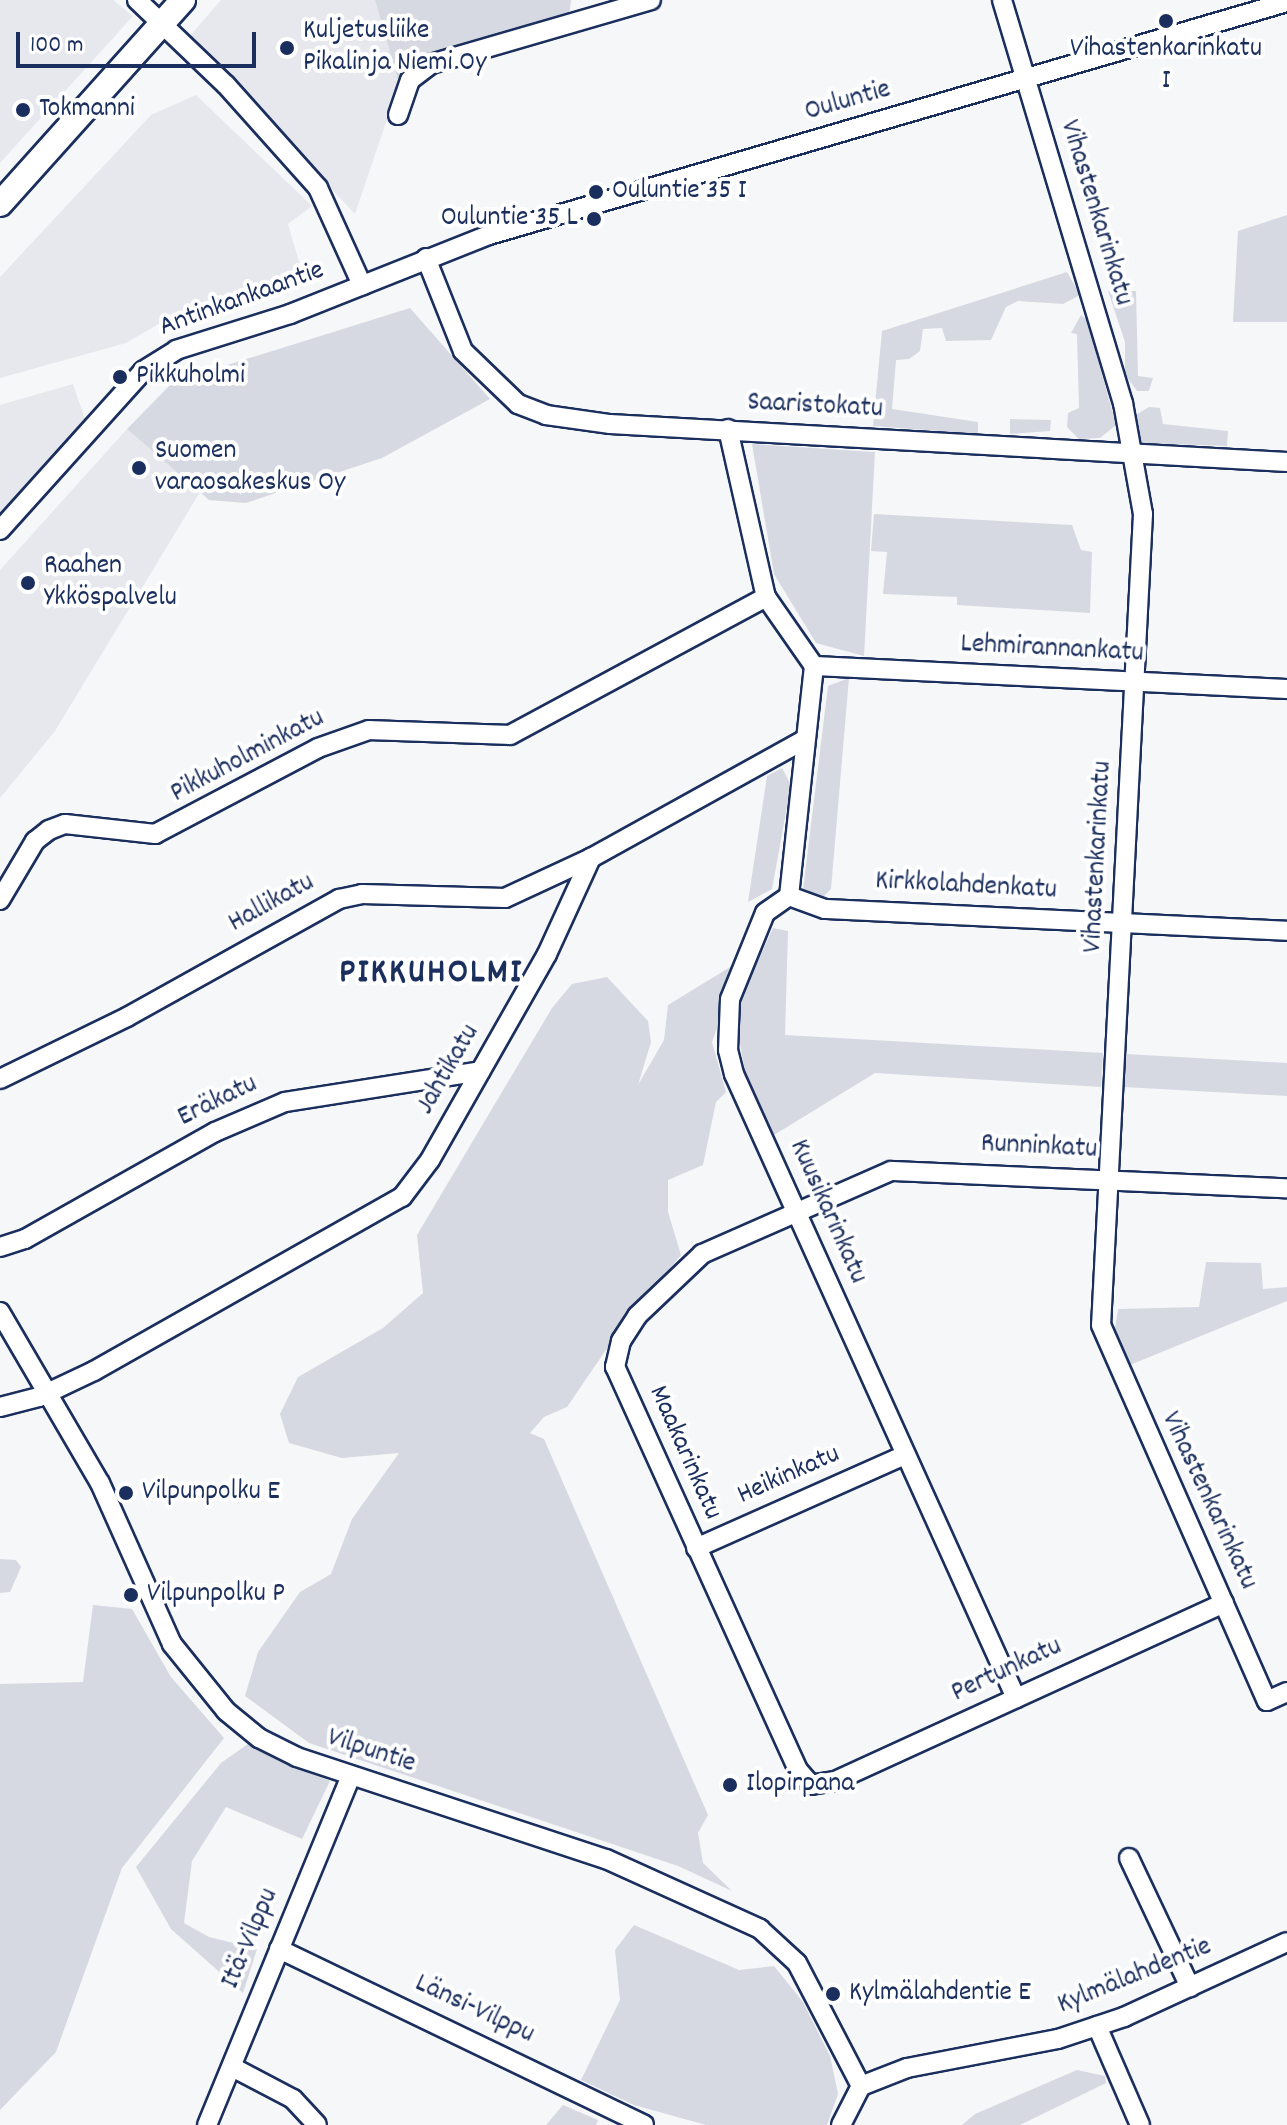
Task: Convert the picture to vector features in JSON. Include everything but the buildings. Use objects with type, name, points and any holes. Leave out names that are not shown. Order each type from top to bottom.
[{"type":"main road","points":[[0,204],[183,0]]},
{"type":"street","points":[[137,0],[226,85],[318,188],[362,285]]},
{"type":"street","points":[[398,115],[410,80],[431,64],[583,9],[651,0]]},
{"type":"street","name":"Vihastenkarinkatu","points":[[1002,0],[1123,403],[1143,514],[1137,682],[1101,1325],[1121,1380],[1267,1701],[1287,1692]]},
{"type":"street","name":"Ouluntie","points":[[426,258],[489,235],[1025,80],[1241,7],[1287,2]]},
{"type":"street","name":"Antinkankaantie","points":[[0,530],[159,359],[362,285],[426,258]]},
{"type":"street","name":"Saaristokatu","points":[[426,258],[459,345],[518,404],[569,420],[1287,462]]},
{"type":"street","points":[[728,429],[766,597],[814,666],[789,896]]},
{"type":"street","name":"Pikkuholminkatu","points":[[0,900],[35,841],[49,830],[65,824],[155,834],[318,748],[369,730],[510,735],[766,597]]},
{"type":"street","name":"Lehmirannankatu","points":[[814,666],[1287,689]]},
{"type":"street","points":[[591,858],[804,740]]},
{"type":"street","name":"Jahtikatu","points":[[0,1407],[50,1392],[402,1197],[481,1071],[547,954],[591,858]]},
{"type":"street","name":"Hallikatu","points":[[0,1079],[127,1017],[339,899],[362,894],[505,898],[591,858]]},
{"type":"street","name":"Kirkkolahdenkatu","points":[[789,896],[825,909],[1287,931]]},
{"type":"street","name":"Kuusikarinkatu","points":[[789,896],[765,913],[730,999],[726,1042],[734,1074],[1016,1698]]},
{"type":"street","name":"Eräkatu","points":[[0,1247],[25,1239],[225,1127],[285,1102],[481,1071]]},
{"type":"street","name":"Runninkatu","points":[[796,1211],[891,1171],[1287,1188]]},
{"type":"street","name":"Maakarinkatu","points":[[796,1211],[702,1254],[677,1272],[621,1341],[615,1367],[798,1770],[811,1785]]},
{"type":"street","name":"Vilpuntie","points":[[0,1312],[50,1392],[100,1483],[172,1644],[197,1681],[259,1738],[351,1776],[606,1859],[760,1929],[797,1963],[861,2086]]},
{"type":"street","name":"Heikinkatu","points":[[696,1548],[905,1455]]},
{"type":"street","name":"Pertunkatu","points":[[811,1785],[835,1781],[1224,1603]]},
{"type":"street","name":"Itä-Vilppu","points":[[207,2125],[234,2068],[279,1949],[351,1776]]},
{"type":"street","points":[[1129,1858],[1190,1987]]},
{"type":"street","name":"Kylmälahdentie","points":[[861,2086],[907,2068],[1023,2047],[1097,2026],[1287,1942]]},
{"type":"street","name":"Länsi-Vilppu","points":[[279,1949],[644,2125]]},
{"type":"street","points":[[1097,2026],[1140,2125]]},
{"type":"street","points":[[234,2068],[293,2099],[317,2125]]},
{"type":"street","points":[[841,2125],[861,2086]]},
{"type":"shaded area","name":"Tokmanni","points":[[0,0],[113,0],[133,16],[0,163]]},
{"type":"shaded area","points":[[221,0],[375,0],[399,84],[355,214],[189,37]]},
{"type":"shaded area","points":[[375,0],[571,0],[566,16],[437,53],[408,67],[399,84]]},
{"type":"shaded area","points":[[196,95],[312,206],[288,224],[302,272],[179,312],[126,343],[0,378],[0,277],[151,115]]},
{"type":"shaded area","points":[[1287,215],[1287,322],[1233,322],[1238,231]]},
{"type":"shaded area","points":[[1067,272],[1080,295],[1063,304],[1018,301],[1006,307],[991,340],[946,341],[942,328],[923,329],[920,351],[909,359],[896,360],[892,409],[978,422],[978,434],[873,426],[882,331]]},
{"type":"shaded area","points":[[1108,291],[1136,291],[1138,376],[1153,378],[1149,391],[1137,391],[1125,375],[1125,342]]},
{"type":"shaded area","points":[[410,308],[490,399],[382,458],[246,503],[209,500],[127,429],[173,382]]},
{"type":"shaded area","points":[[1081,315],[1087,320],[1116,425],[1100,438],[1079,439],[1067,427],[1068,413],[1079,408],[1077,334],[1071,333]]},
{"type":"shaded area","points":[[73,384],[85,419],[0,516],[0,405]]},
{"type":"shaded area","points":[[1149,407],[1160,408],[1163,424],[1228,431],[1227,446],[1142,443],[1131,418]]},
{"type":"shaded area","points":[[1010,419],[1051,420],[1050,431],[1010,434]]},
{"type":"shaded area","points":[[127,429],[200,492],[55,731],[0,798],[0,570]]},
{"type":"shaded area","points":[[752,444],[875,452],[864,656],[816,643],[774,574]]},
{"type":"shaded area","points":[[874,514],[1072,525],[1081,550],[1092,552],[1090,613],[957,605],[957,597],[883,594],[887,552],[871,551]]},
{"type":"shaded area","points":[[849,678],[831,889],[821,899],[803,890],[828,686]]},
{"type":"shaded area","points":[[782,768],[791,785],[772,889],[748,902],[767,776]]},
{"type":"shaded area","points":[[773,928],[788,931],[785,1035],[1103,1053],[1101,1087],[875,1073],[774,1135],[746,1077],[739,1038],[739,1003]]},
{"type":"shaded area","points":[[740,961],[712,1042],[726,1092],[716,1102],[703,1165],[668,1180],[668,1212],[681,1255],[623,1325],[567,1407],[544,1417],[530,1433],[544,1439],[708,1815],[698,1833],[703,1863],[732,1891],[678,1866],[309,1743],[245,1696],[258,1652],[300,1592],[331,1574],[352,1519],[399,1453],[342,1458],[289,1443],[280,1414],[298,1377],[383,1328],[423,1293],[417,1235],[552,1008],[572,984],[607,977],[648,1021],[651,1042],[638,1085],[664,1040],[668,1005]]},
{"type":"shaded area","points":[[1126,1054],[1287,1063],[1287,1096],[1124,1087]]},
{"type":"shaded area","points":[[1206,1262],[1261,1263],[1263,1289],[1287,1287],[1287,1301],[1125,1367],[1114,1335],[1118,1309],[1199,1307]]},
{"type":"shaded area","points":[[0,1559],[16,1560],[21,1567],[10,1592],[0,1593]]},
{"type":"shaded area","points":[[93,1605],[132,1609],[171,1677],[224,1738],[122,1868],[56,2052],[0,2110],[0,1684],[83,1682]]},
{"type":"shaded area","points":[[248,1744],[330,1781],[302,1839],[226,1807],[192,1861],[184,1923],[209,1937],[257,1949],[243,1993],[171,1929],[136,1867],[221,1763]]},
{"type":"shaded area","points":[[634,1925],[739,1970],[774,1966],[803,2002],[830,2056],[838,2094],[827,2125],[706,2125],[634,2105],[581,2080],[620,2000],[615,1950]]},
{"type":"shaded area","points":[[1077,2070],[1105,2076],[1106,2083],[1020,2125],[962,2125],[975,2114]]},
{"type":"shaded area","points":[[563,2105],[598,2120],[596,2125],[546,2125]]},
{"type":"place","name":"Vihastenkarinkatu I","points":[[1166,21]]},
{"type":"place","name":"Kuljetusliike Pikalinja Niemi Oy","points":[[287,48]]},
{"type":"place","name":"Tokmanni","points":[[23,110]]},
{"type":"place","name":"Ouluntie 35 I","points":[[596,192]]},
{"type":"place","name":"Ouluntie 35 L","points":[[594,219]]},
{"type":"place","name":"Pikkuholmi","points":[[120,377]]},
{"type":"place","name":"Suomen varaosakeskus Oy","points":[[139,468]]},
{"type":"place","name":"Raahen Ykköspalvelu","points":[[28,583]]},
{"type":"place","name":"Vilpunpolku E","points":[[126,1493]]},
{"type":"place","name":"Vilpunpolku P","points":[[131,1595]]},
{"type":"place","name":"Ilopirpana","points":[[730,1785]]},
{"type":"place","name":"Kylmälahdentie E","points":[[833,1994]]},
{"type":"district","name":"PIKKUHOLMI","points":[[431,975]]}]
